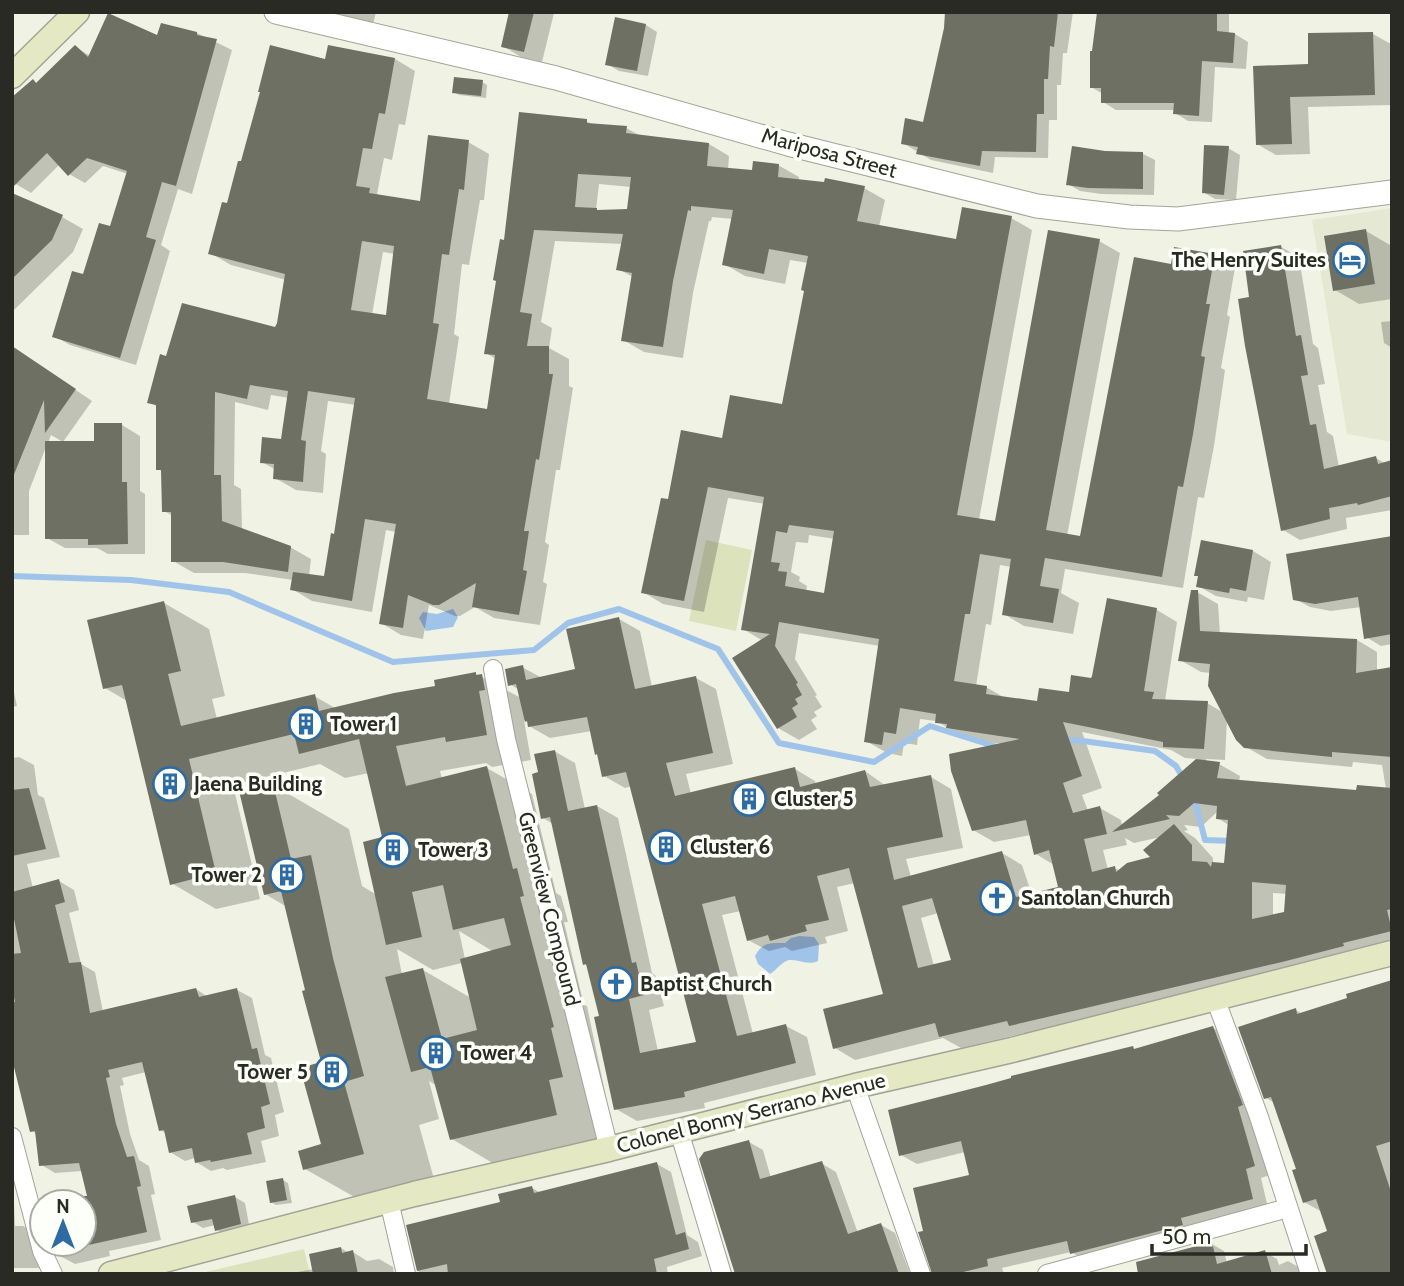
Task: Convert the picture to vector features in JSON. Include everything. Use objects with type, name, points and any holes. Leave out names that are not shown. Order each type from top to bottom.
[{"type":"main road","points":[[12,76],[77,12]]},
{"type":"main road","name":"Colonel Bonny Serrano Avenue","points":[[111,1274],[389,1200],[1012,1050],[1392,953]]},
{"type":"street","name":"Mariposa Street","points":[[276,12],[556,78],[788,144],[1037,206],[1129,217],[1178,219],[1392,192]]},
{"type":"street","name":"Greenview Compound","points":[[493,669],[506,739],[609,1149]]},
{"type":"street","points":[[1215,998],[1259,1116],[1310,1274]]},
{"type":"street","points":[[855,1086],[921,1274]]},
{"type":"street","points":[[679,1131],[722,1274]]},
{"type":"street","points":[[12,1137],[42,1251],[53,1274]]},
{"type":"street","points":[[389,1200],[406,1274]]},
{"type":"street","points":[[1047,1274],[1289,1208]]},
{"type":"shaded area","points":[[1392,208],[1392,442],[1347,434],[1312,220]]},
{"type":"green space","points":[[706,540],[752,550],[736,631],[689,621]]},
{"type":"green space","points":[[304,1249],[310,1274],[197,1274]]},
{"type":"water","points":[[453,609],[458,617],[453,627],[426,631],[419,618],[423,612],[437,614]]},
{"type":"water","points":[[799,936],[814,937],[819,944],[818,961],[811,963],[789,960],[770,974],[758,964],[755,956],[764,946],[785,943]]},
{"type":"building","points":[[509,12],[534,12],[524,52],[501,47]]},
{"type":"building","points":[[945,12],[1058,12],[1054,47],[1050,46],[1048,79],[1044,79],[1044,114],[1037,114],[1036,152],[982,151],[980,166],[916,154],[918,147],[901,144],[905,118],[923,122],[944,28]]},
{"type":"building","points":[[1097,12],[1217,12],[1217,31],[1235,33],[1233,63],[1202,61],[1199,116],[1173,114],[1174,103],[1101,103],[1101,88],[1090,88],[1090,51]]},
{"type":"building","points":[[108,13],[157,35],[161,23],[217,39],[176,186],[162,182],[146,237],[156,240],[120,358],[52,337],[72,271],[83,274],[99,223],[110,226],[127,171],[87,158],[68,176],[47,153],[12,188],[12,97],[33,79],[36,83],[75,45],[88,57]]},
{"type":"building","points":[[615,17],[646,24],[637,71],[605,65]]},
{"type":"building","points":[[1373,32],[1375,95],[1290,97],[1292,144],[1256,145],[1253,66],[1308,64],[1308,33]]},
{"type":"building","points":[[270,45],[325,59],[328,45],[395,58],[385,114],[379,113],[372,149],[363,148],[356,186],[370,188],[369,193],[420,201],[428,135],[469,140],[464,190],[459,189],[449,255],[442,254],[433,323],[439,324],[427,399],[487,409],[495,355],[484,354],[500,239],[504,240],[519,112],[587,119],[587,123],[627,126],[626,133],[709,143],[707,166],[752,170],[753,161],[779,164],[778,177],[824,182],[825,178],[865,186],[857,221],[956,239],[962,207],[1012,216],[957,515],[995,521],[1048,230],[1100,239],[1046,530],[1080,536],[1134,257],[1171,264],[1174,247],[1215,254],[1206,304],[1210,304],[1201,356],[1205,357],[1193,434],[1183,487],[1178,486],[1162,577],[1045,558],[1040,586],[1059,589],[1053,623],[1002,615],[1011,559],[980,554],[970,614],[965,614],[954,681],[987,686],[986,694],[1037,701],[1039,688],[1069,692],[1071,675],[1092,676],[1107,598],[1157,608],[1144,691],[1154,692],[1152,699],[1208,701],[1204,749],[1163,747],[1163,742],[1063,722],[1082,776],[1063,783],[1073,813],[1100,806],[1107,834],[1084,839],[1092,872],[1115,866],[1116,872],[1127,863],[1150,857],[1143,850],[1174,824],[1192,845],[1192,861],[1207,862],[1211,867],[1212,862],[1224,863],[1228,820],[1216,819],[1217,806],[1194,803],[1179,816],[1166,815],[1170,819],[1112,832],[1159,795],[1157,793],[1196,759],[1220,762],[1217,778],[1356,790],[1357,785],[1392,788],[1392,909],[1387,910],[1392,931],[1282,962],[1009,1026],[1007,1021],[939,1037],[935,1023],[833,1049],[823,1009],[883,994],[849,868],[817,876],[829,920],[805,925],[807,931],[770,941],[768,935],[747,941],[735,896],[702,904],[737,1036],[786,1024],[796,1063],[684,1092],[685,1097],[614,1110],[594,1017],[599,1016],[586,964],[583,965],[550,817],[541,819],[532,774],[538,772],[534,754],[555,750],[568,811],[597,805],[632,963],[636,962],[644,995],[629,999],[640,1053],[696,1042],[626,772],[602,777],[587,717],[528,727],[516,684],[508,686],[505,669],[523,665],[526,680],[575,669],[566,629],[619,617],[635,689],[696,676],[713,753],[666,763],[675,796],[795,767],[800,787],[865,770],[870,787],[931,775],[943,837],[887,848],[894,880],[1002,851],[1016,897],[1058,887],[1049,850],[1034,855],[1026,820],[972,831],[951,771],[949,754],[1020,739],[946,728],[947,724],[935,723],[936,714],[900,708],[896,734],[884,732],[882,745],[864,742],[879,639],[779,622],[775,646],[798,683],[796,684],[802,695],[795,699],[798,704],[792,708],[797,717],[777,729],[732,658],[770,634],[741,630],[764,497],[708,487],[684,601],[641,593],[661,498],[668,499],[681,430],[722,438],[730,395],[782,404],[804,291],[801,290],[808,256],[769,249],[764,274],[722,265],[733,210],[691,206],[691,211],[688,210],[663,347],[621,341],[632,273],[616,270],[623,234],[534,230],[520,312],[532,314],[527,346],[549,346],[549,374],[553,374],[524,531],[529,531],[523,570],[527,571],[519,615],[472,607],[476,583],[439,605],[408,595],[403,628],[379,624],[396,524],[365,519],[352,601],[290,590],[293,572],[324,576],[331,533],[334,534],[355,398],[308,391],[301,440],[306,441],[303,482],[273,479],[274,464],[260,463],[262,437],[281,439],[288,391],[250,385],[247,399],[215,392],[214,475],[221,475],[222,521],[291,546],[288,572],[223,562],[171,562],[171,512],[162,512],[161,470],[156,470],[156,405],[147,403],[160,354],[166,356],[182,303],[275,327],[277,323],[285,274],[208,254],[222,202],[227,203],[238,161],[241,161]],"holes":[[[578,174],[631,177],[627,209],[597,210],[575,207]],[[362,241],[394,246],[386,315],[351,310]],[[789,525],[834,531],[824,593],[785,586],[787,572],[778,571],[780,563],[771,562],[776,531],[787,533]],[[1252,882],[1286,885],[1284,912],[1252,919]],[[932,898],[951,960],[918,968],[902,906]]]},
{"type":"building","points":[[454,77],[483,80],[481,96],[452,93]]},
{"type":"building","points":[[1204,145],[1229,146],[1224,195],[1202,193]]},
{"type":"building","points":[[1072,146],[1105,151],[1143,152],[1143,189],[1066,185]]},
{"type":"building","points":[[12,193],[63,215],[52,240],[12,279]]},
{"type":"building","name":"The Henry Suites","points":[[1366,229],[1375,284],[1333,291],[1324,236]]},
{"type":"building","points":[[1281,245],[1296,336],[1301,335],[1308,375],[1301,376],[1310,425],[1316,424],[1324,469],[1376,456],[1378,464],[1392,460],[1392,496],[1358,505],[1329,508],[1330,519],[1281,531],[1238,299],[1249,297],[1243,251]]},
{"type":"building","points":[[12,346],[76,389],[45,433],[44,400],[13,477]]},
{"type":"building","points":[[94,423],[122,423],[122,482],[127,482],[128,544],[88,545],[88,539],[45,539],[45,441],[94,441]]},
{"type":"building","points":[[1392,536],[1392,634],[1364,639],[1358,597],[1315,604],[1293,600],[1286,554]]},
{"type":"building","points":[[1201,540],[1253,550],[1246,591],[1230,588],[1229,593],[1196,587],[1198,576],[1194,576]]},
{"type":"building","points":[[1191,590],[1198,590],[1200,631],[1357,639],[1356,673],[1392,667],[1392,757],[1332,752],[1332,757],[1244,748],[1236,740],[1208,686],[1210,664],[1178,661]]},
{"type":"building","points":[[164,601],[181,671],[168,674],[181,726],[315,694],[319,711],[435,686],[434,680],[476,672],[476,675],[482,674],[485,690],[479,691],[487,735],[446,742],[445,737],[396,746],[406,786],[487,766],[513,869],[517,868],[524,896],[520,897],[554,1027],[551,1028],[563,1077],[549,1080],[557,1115],[450,1140],[430,1067],[411,1072],[385,977],[423,968],[442,1039],[477,1030],[460,959],[511,945],[504,918],[453,930],[443,885],[412,892],[422,937],[386,945],[363,842],[382,837],[359,739],[299,754],[294,734],[189,759],[216,873],[170,885],[122,685],[103,689],[87,620]]},
{"type":"building","points":[[273,783],[291,859],[311,855],[333,958],[364,1076],[344,1082],[364,1154],[303,1170],[298,1151],[321,1144],[300,1068],[321,1062],[302,991],[305,990],[281,891],[264,895],[239,791]]},
{"type":"building","points":[[29,788],[46,849],[12,856],[12,790]]},
{"type":"building","points":[[59,879],[65,902],[55,905],[69,963],[81,962],[90,1013],[196,988],[199,997],[237,988],[252,1049],[257,1048],[270,1104],[261,1107],[265,1128],[247,1133],[252,1154],[195,1163],[192,1148],[169,1153],[164,1130],[159,1131],[142,1062],[108,1070],[110,1077],[106,1078],[116,1124],[127,1157],[134,1156],[141,1186],[137,1187],[147,1232],[98,1243],[98,1188],[85,1188],[79,1163],[39,1166],[35,1131],[30,1132],[12,1059],[12,1002],[15,1002],[12,954],[21,953],[12,909],[12,892]]},
{"type":"building","points":[[1392,980],[1392,1141],[1376,1146],[1392,1195],[1392,1274],[1327,1274],[1314,1236],[1327,1231],[1316,1199],[1303,1203],[1292,1170],[1296,1169],[1271,1097],[1264,1099],[1238,1027],[1296,1008],[1297,1014],[1347,998],[1346,994]]},
{"type":"building","points":[[1213,1026],[1243,1105],[1238,1107],[1255,1166],[1246,1169],[1253,1199],[1181,1218],[1183,1225],[1070,1254],[1067,1241],[987,1259],[988,1266],[955,1274],[932,1274],[918,1232],[923,1231],[913,1188],[969,1175],[961,1141],[899,1156],[888,1110],[1011,1076],[1133,1046],[1134,1049]]},
{"type":"building","points":[[749,1140],[760,1179],[822,1161],[848,1234],[881,1223],[899,1274],[735,1274],[699,1159],[704,1152]]},
{"type":"building","points":[[657,1162],[676,1235],[685,1232],[689,1249],[654,1259],[657,1274],[448,1274],[447,1264],[417,1271],[406,1225],[500,1202],[498,1194],[532,1186],[534,1193]]},
{"type":"building","points":[[283,1178],[287,1200],[270,1203],[266,1181]]},
{"type":"building","points":[[235,1195],[241,1224],[215,1231],[212,1219],[191,1223],[187,1206]]},
{"type":"building","points":[[1212,1242],[1217,1264],[1265,1250],[1272,1274],[1138,1274],[1136,1262]]},
{"type":"building","points":[[341,1247],[342,1253],[353,1250],[358,1274],[313,1274],[309,1254]]},
{"type":"waterway","points":[[12,576],[131,580],[229,592],[393,662],[534,650],[568,623],[619,609],[718,649],[779,743],[874,762],[930,726],[997,747]]},
{"type":"waterway","points":[[1064,743],[1076,740],[1155,751],[1176,766],[1183,778]]},
{"type":"waterway","points":[[1194,797],[1205,840],[1233,841]]},
{"type":"place","name":"The Henry Suites","points":[[1350,260]]},
{"type":"place","name":"Tower 1","points":[[306,724]]},
{"type":"place","name":"Jaena Building","points":[[170,784]]},
{"type":"place","name":"Cluster 5","points":[[749,799]]},
{"type":"place","name":"Cluster 6","points":[[666,847]]},
{"type":"place","name":"Tower 3","points":[[393,850]]},
{"type":"place","name":"Tower 2","points":[[287,875]]},
{"type":"place","name":"Santolan Church","points":[[997,898]]},
{"type":"place","name":"Baptist Church","points":[[616,984]]},
{"type":"place","name":"Tower 4","points":[[436,1053]]},
{"type":"place","name":"Tower 5","points":[[332,1072]]}]
